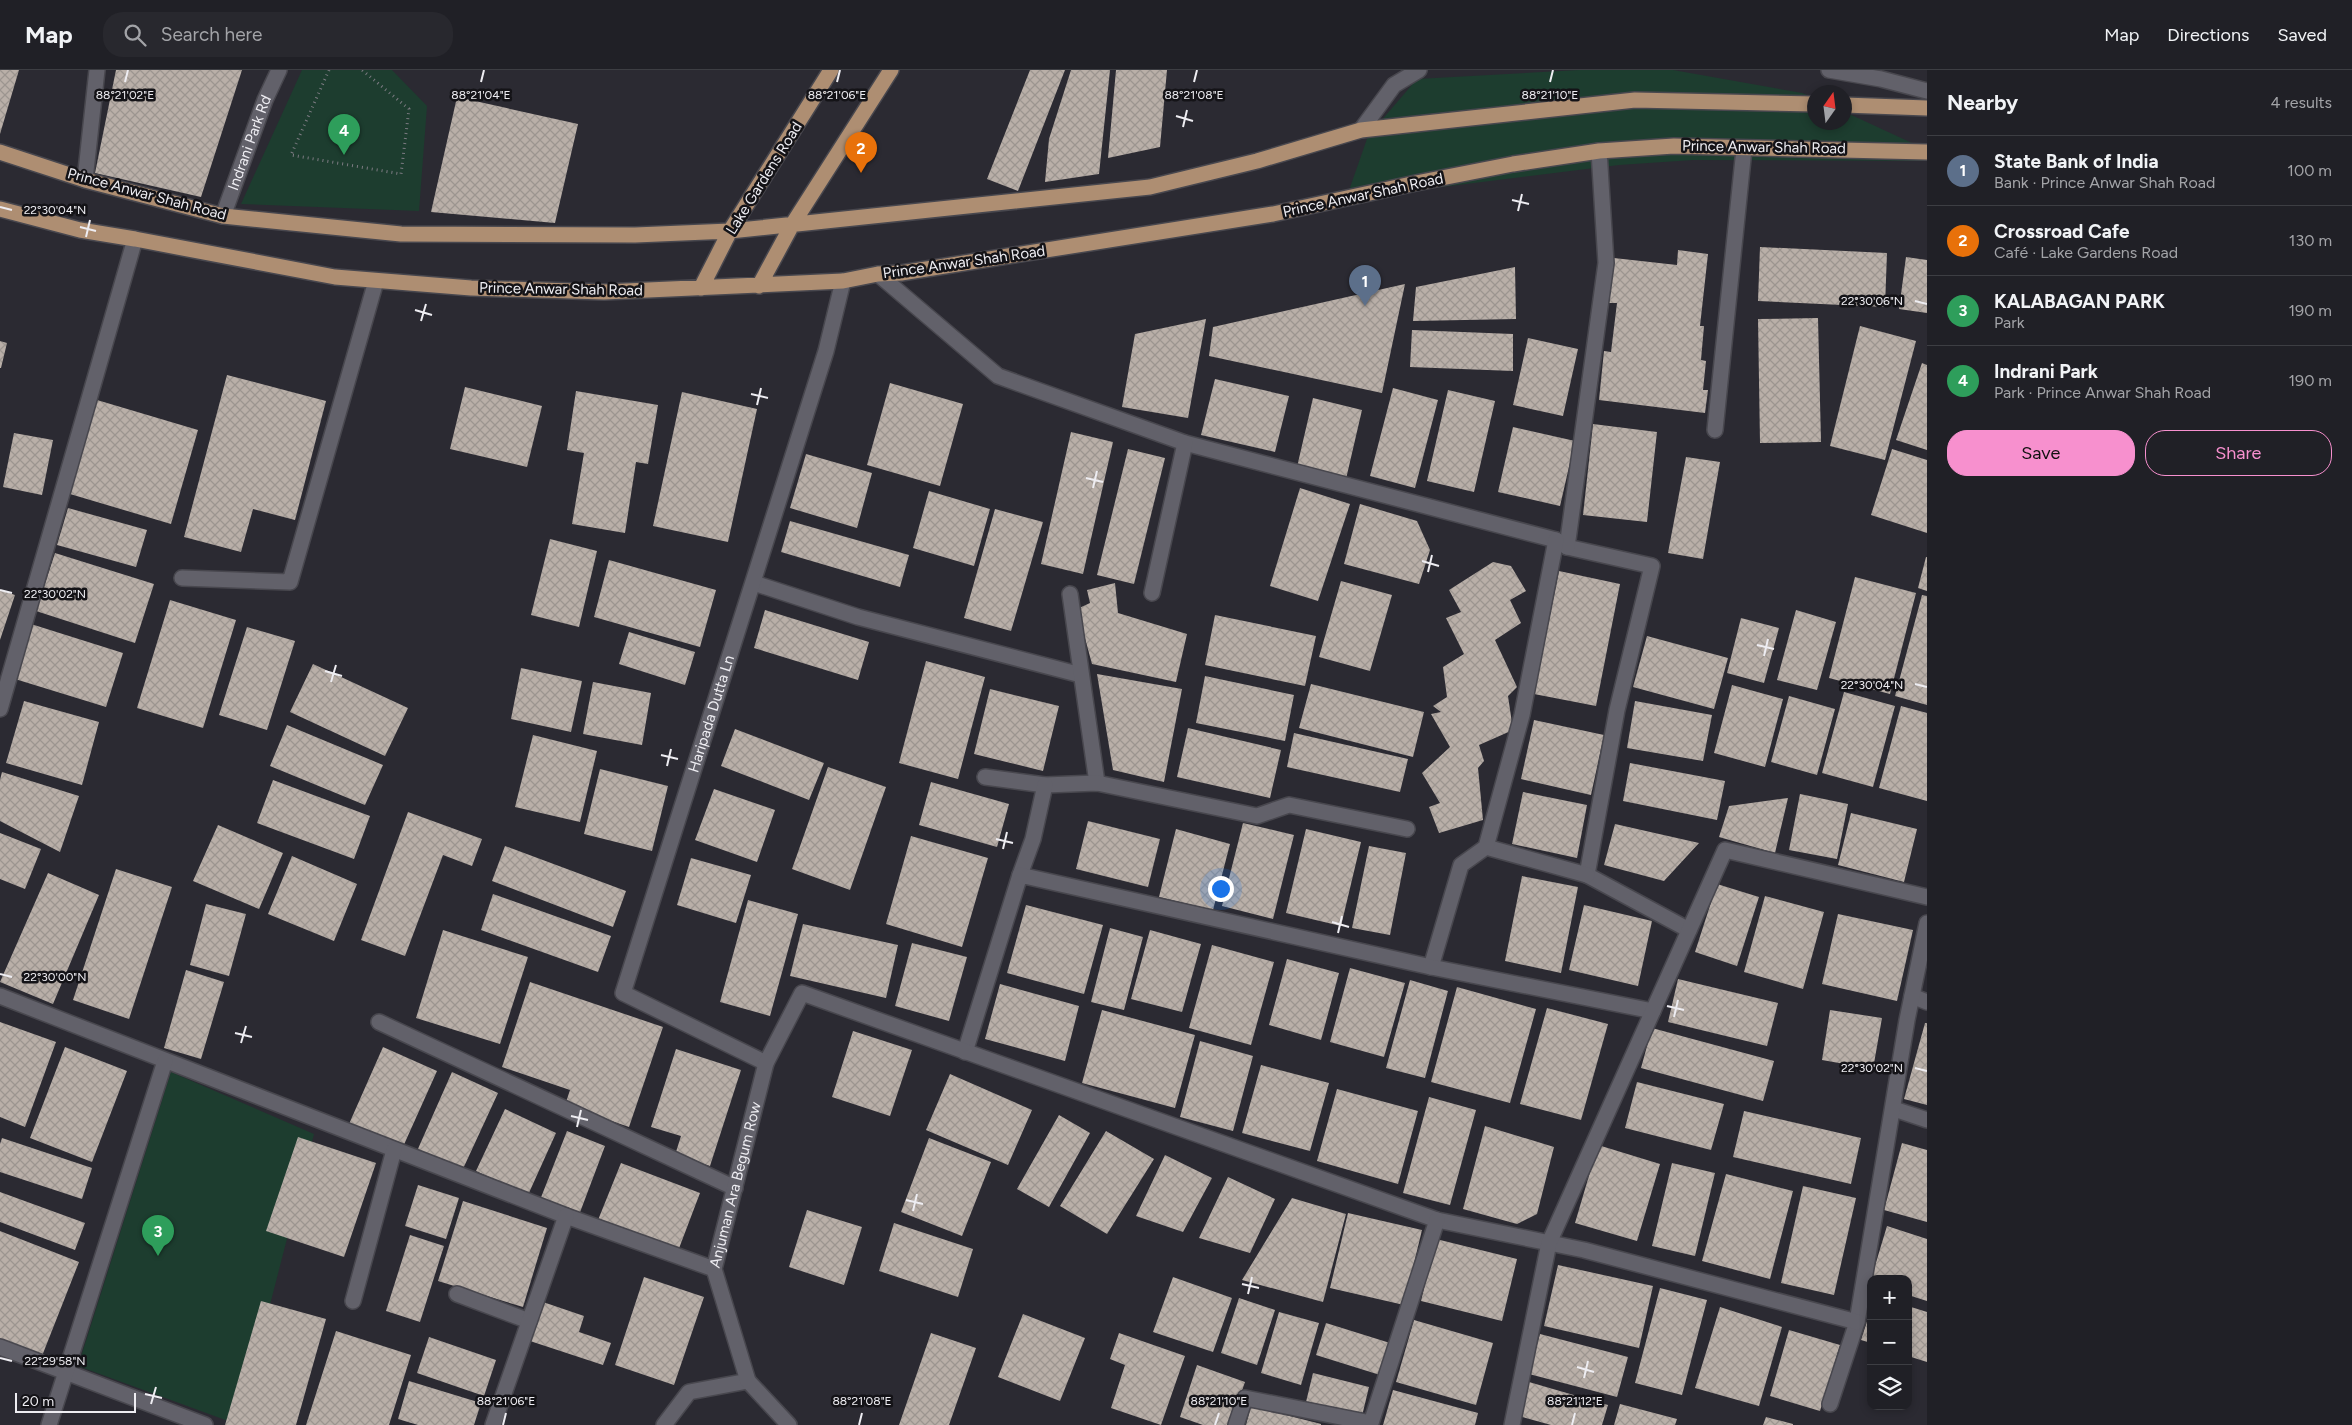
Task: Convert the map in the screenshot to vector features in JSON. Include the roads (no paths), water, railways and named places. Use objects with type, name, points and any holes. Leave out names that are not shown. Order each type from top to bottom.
[{"type":"main road","name":"Lake Gardens Road","points":[[701,288],[730,231],[831,70]]},
{"type":"main road","points":[[758,286],[792,225],[891,70]]},
{"type":"main road","name":"Prince Anwar Shah Road","points":[[0,152],[85,180],[223,216],[401,234],[635,235],[730,231],[1150,187],[1257,161],[1362,130],[1635,100],[1807,104]]},
{"type":"main road","points":[[1852,105],[1927,108]]},
{"type":"main road","name":"Prince Anwar Shah Road","points":[[0,209],[80,230],[135,238],[335,277],[471,288],[604,292],[843,281],[878,274],[901,273],[1273,214],[1484,170],[1599,151],[1674,146],[1927,152]]},
{"type":"street","points":[[85,180],[98,70]]},
{"type":"street","name":"Indrani Park Rd","points":[[223,216],[279,70]]},
{"type":"street","points":[[1829,70],[1881,79],[1927,91]]},
{"type":"street","points":[[1362,130],[1394,85],[1415,71]]},
{"type":"street","points":[[1715,430],[1744,149]]},
{"type":"street","points":[[1431,967],[1461,865],[1486,847],[1522,715],[1562,544],[1606,263],[1599,151]]},
{"type":"street","points":[[0,709],[3,686],[135,238]]},
{"type":"street","points":[[878,274],[998,376],[1185,443],[1562,544],[1652,566],[1617,710],[1587,875]]},
{"type":"street","points":[[182,578],[290,582],[376,280]]},
{"type":"street","name":"Haripada Dutta Ln","points":[[766,1063],[623,993],[826,351],[843,281]]},
{"type":"street","points":[[1152,593],[1185,443]]},
{"type":"street","points":[[754,583],[858,617],[1081,675]]},
{"type":"street","points":[[1070,594],[1097,783]]},
{"type":"street","points":[[985,777],[1045,785],[1097,783],[1256,816],[1289,805],[1407,829]]},
{"type":"street","points":[[1045,785],[1033,839],[965,1052],[1437,1220],[1584,1250],[1857,1322]]},
{"type":"street","points":[[1486,847],[1587,875],[1689,930]]},
{"type":"street","points":[[1512,1425],[1549,1243],[1725,850],[1927,897]]},
{"type":"street","points":[[1020,875],[1431,967],[1653,1011]]},
{"type":"street","points":[[1830,1404],[1857,1322],[1912,996],[1927,922]]},
{"type":"street","name":"Anjuman Ara Begum Row","points":[[789,1425],[748,1381],[714,1270],[766,1063],[802,993],[965,1052]]},
{"type":"street","points":[[0,996],[394,1150],[714,1270]]},
{"type":"street","points":[[1912,996],[1927,1002]]},
{"type":"street","points":[[379,1022],[735,1188]]},
{"type":"street","points":[[50,1425],[165,1061]]},
{"type":"street","points":[[1894,1108],[1927,1120]]},
{"type":"street","points":[[354,1301],[394,1150]]},
{"type":"street","points":[[493,1425],[566,1216]]},
{"type":"street","points":[[1236,1425],[1245,1398],[1371,1423],[1437,1220]]},
{"type":"street","points":[[457,1294],[530,1321]]},
{"type":"street","points":[[0,1347],[205,1425]]},
{"type":"street","points":[[664,1425],[689,1392],[748,1381]]},
{"type":"place","name":"Indrani Park","points":[[344,155]]},
{"type":"place","name":"Crossroad Cafe","points":[[861,173]]},
{"type":"place","name":"State Bank of India","points":[[1365,306]]},
{"type":"place","name":"KALABAGAN PARK","points":[[158,1256]]}]
